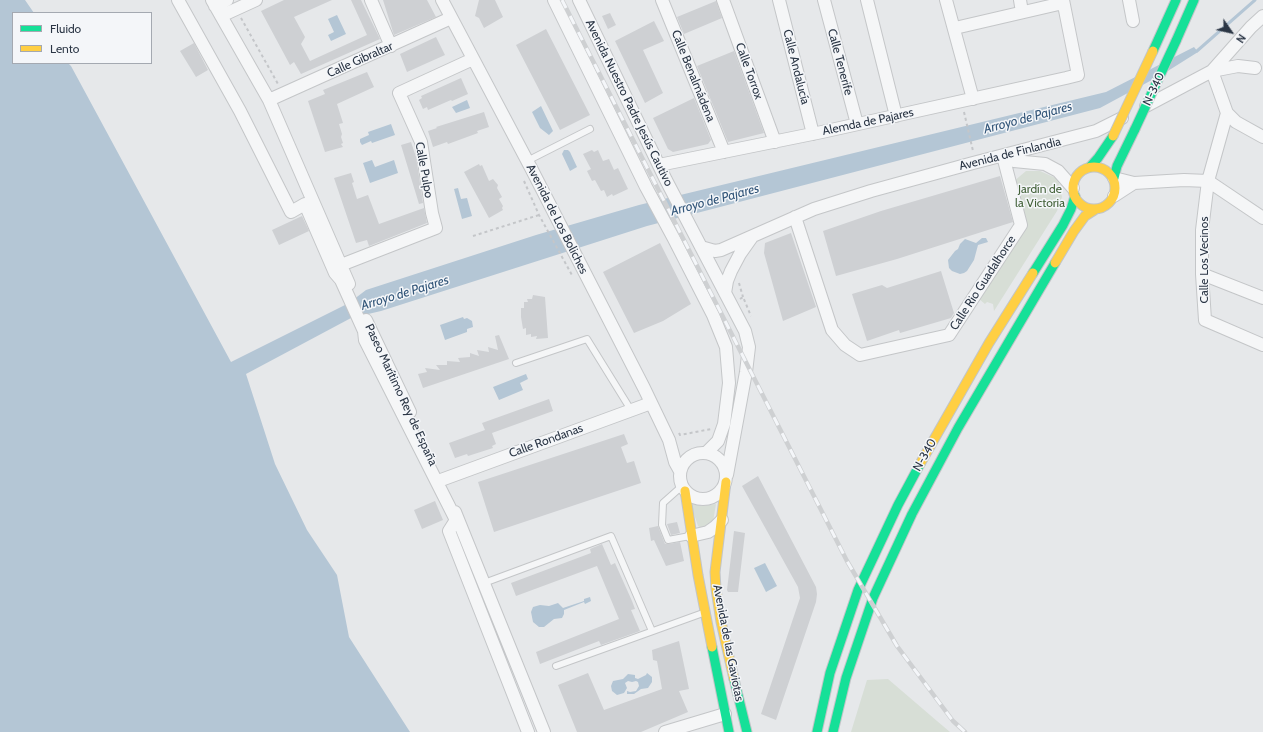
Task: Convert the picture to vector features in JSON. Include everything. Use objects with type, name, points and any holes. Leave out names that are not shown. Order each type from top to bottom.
[{"type":"main road","name":"N-340","points":[[817,732],[830,673],[858,590],[898,505],[944,420],[1063,225],[1071,208],[1076,178],[1082,171],[1090,167],[1098,158],[1113,136],[1176,0]]},
{"type":"main road","name":"N-340","points":[[833,732],[846,678],[872,598],[912,514],[984,383],[1074,231],[1085,216],[1108,204],[1114,196],[1116,189],[1114,178],[1117,166],[1194,0]]},
{"type":"main road","points":[[1090,167],[1106,170],[1114,178]]},
{"type":"main road","points":[[1074,192],[1080,203],[1086,208],[1096,209]]},
{"type":"main road","name":"Avenida de las Gaviotas","points":[[726,478],[716,572],[716,588],[721,622],[746,732]]},
{"type":"main road","name":"Avenida de las Gaviotas","points":[[683,488],[705,612],[729,732]]},
{"type":"street","points":[[178,0],[240,111],[291,212],[306,204],[335,273],[343,278]]},
{"type":"street","points":[[216,7],[227,0]]},
{"type":"street","points":[[216,7],[236,9],[256,0]]},
{"type":"street","points":[[371,0],[391,46]]},
{"type":"street","name":"Avenida de Los Boliches","points":[[442,0],[527,161],[651,403],[669,440],[675,462],[680,471]]},
{"type":"street","name":"Avenida Nuestro Padre Jesús Cautivo","points":[[554,0],[646,187],[713,315],[726,347],[729,383],[724,424],[718,441],[706,453]]},
{"type":"street","name":"Avenida Nuestro Padre Jesús Cautivo","points":[[579,0],[658,165],[745,331],[749,347],[739,415],[726,478]]},
{"type":"street","name":"Calle Benalmádena","points":[[662,0],[724,152]]},
{"type":"street","name":"Calle Torrox","points":[[723,0],[775,142]]},
{"type":"street","name":"Calle Andalucía","points":[[779,0],[813,134]]},
{"type":"street","name":"Calle Tenerife","points":[[824,0],[857,124]]},
{"type":"street","points":[[867,0],[896,116]]},
{"type":"street","points":[[946,0],[955,28],[973,99]]},
{"type":"street","points":[[1020,0],[1022,12]]},
{"type":"street","points":[[1129,0],[1133,21]]},
{"type":"street","points":[[955,28],[1063,2]]},
{"type":"street","name":"Alemda de Pajares","points":[[658,165],[813,134],[1066,78],[1078,74],[1063,2]]},
{"type":"street","name":"Paseo Marítimo Rey de España","points":[[216,7],[269,100],[341,265],[343,278],[441,480],[544,732]]},
{"type":"street","points":[[1263,16],[1251,27],[1212,71],[1227,113],[1236,122],[1263,137]]},
{"type":"street","name":"Calle Gibraltar","points":[[269,100],[451,18]]},
{"type":"street","points":[[1230,51],[1259,71]]},
{"type":"street","name":"Calle Pulpo","points":[[341,265],[436,228],[432,213],[421,142],[399,94],[472,59]]},
{"type":"street","name":"Avenida de Finlandia","points":[[701,247],[715,251],[721,250],[795,217],[871,191],[1096,131],[1190,84],[1212,71],[1238,66],[1259,71]]},
{"type":"street","name":"Calle Los Vecinos","points":[[1227,113],[1208,181],[1202,230],[1202,274],[1205,320],[1263,345]]},
{"type":"street","points":[[1003,156],[1014,161],[1045,164],[1058,171],[1074,192]]},
{"type":"street","name":"Calle Rio Guadalhorce","points":[[795,217],[832,330],[845,345],[860,354],[949,334],[1021,225],[1003,156]]},
{"type":"street","points":[[1114,178],[1134,183],[1184,180],[1208,181],[1263,218]]},
{"type":"street","points":[[1114,196],[1134,183]]},
{"type":"street","name":"Avenida de Finlandia","points":[[725,293],[727,281],[731,271],[740,254],[752,237]]},
{"type":"street","points":[[1202,274],[1263,298]]},
{"type":"street","points":[[367,330],[365,340],[456,520],[449,530],[528,732]]},
{"type":"street","name":"Calle Rondanas","points":[[441,480],[651,403]]},
{"type":"street","name":"Avenida de Los Boliches","points":[[669,440],[691,456]]},
{"type":"street","points":[[698,453],[706,453],[718,458],[723,463],[726,478],[724,488],[719,494],[713,498],[705,500],[691,496],[683,488],[680,478],[680,471],[686,460],[691,456],[698,453]]},
{"type":"street","points":[[691,536],[708,532],[722,520]]},
{"type":"street","points":[[665,732],[725,714]]},
{"type":"lane","points":[[527,161],[590,129]]},
{"type":"lane","points":[[516,363],[587,339],[631,410]]},
{"type":"lane","points":[[683,488],[663,503],[662,524],[668,540],[691,536]]},
{"type":"lane","points":[[484,583],[611,536],[652,630]]},
{"type":"lane","points":[[556,666],[705,612]]},
{"type":"path","points":[[236,9],[283,94]]},
{"type":"path","points":[[964,112],[973,151]]},
{"type":"path","points":[[473,236],[539,215]]},
{"type":"path","points":[[541,219],[567,266]]},
{"type":"path","points":[[677,428],[680,435],[715,428]]},
{"type":"green space","name":"Jardín de la Victoria","points":[[1026,171],[1040,171],[1058,179],[1062,197],[1057,211],[994,311],[993,304],[987,302],[985,304],[979,299],[1025,227],[1013,182]]},
{"type":"green space","points":[[690,502],[702,506],[716,504],[713,522],[702,529],[698,526]]},
{"type":"green space","points":[[888,679],[950,732],[851,732],[867,680]]},
{"type":"water","name":"Arroyo de Pajares","points":[[0,0],[25,0],[33,12],[12,12],[12,64],[69,64],[71,66],[231,362],[349,303],[366,290],[536,235],[639,205],[1106,92],[1194,47],[1198,52],[1163,74],[1100,108],[647,226],[381,311],[351,318],[246,374],[275,464],[307,530],[337,575],[349,637],[410,732],[0,732]]},
{"type":"water","points":[[337,15],[346,34],[331,41],[328,35],[334,32],[328,19]]},
{"type":"water","points":[[467,100],[470,108],[456,113],[452,107]]},
{"type":"water","points":[[541,106],[553,131],[549,135],[540,128],[532,112]]},
{"type":"water","points":[[391,124],[395,135],[372,143],[371,141],[362,145],[360,142],[360,139],[369,135],[368,132]]},
{"type":"water","points":[[564,150],[568,150],[570,152],[577,167],[570,171],[562,154]]},
{"type":"water","points":[[372,160],[375,167],[394,160],[398,173],[370,183],[363,163]]},
{"type":"water","points":[[458,188],[461,199],[467,198],[472,216],[462,219],[454,189]]},
{"type":"water","points":[[982,238],[986,238],[988,242],[978,245],[974,260],[967,271],[960,274],[949,268],[948,260],[965,239],[976,243]]},
{"type":"water","points":[[463,317],[464,319],[467,318],[472,321],[473,327],[467,329],[467,332],[445,340],[440,325]]},
{"type":"water","points":[[526,374],[528,379],[520,383],[523,390],[499,400],[493,387]]},
{"type":"water","points":[[765,563],[777,586],[766,592],[754,568]]},
{"type":"water","points":[[590,597],[591,601],[585,604],[584,602],[564,610],[562,618],[554,619],[544,627],[539,627],[533,622],[531,612],[533,607],[540,605],[549,606],[558,603],[563,608],[584,601],[584,599]]},
{"type":"water","points":[[647,673],[652,677],[652,682],[648,688],[641,689],[634,694],[627,694],[627,691],[636,691],[639,686],[638,682],[636,681],[628,681],[625,683],[627,688],[624,693],[617,695],[612,691],[611,686],[613,681],[623,679],[628,674],[635,675],[635,678],[638,679]]},
{"type":"building","points":[[284,0],[332,0],[294,17],[305,37],[301,44],[310,61],[367,35],[351,0],[361,0],[380,39],[301,74],[294,62],[290,65],[261,11]]},
{"type":"building","points":[[383,0],[427,0],[436,17],[394,35]]},
{"type":"building","points":[[479,0],[495,0],[503,17],[484,28],[479,18],[475,16]]},
{"type":"building","points":[[716,1],[722,18],[684,34],[677,17]]},
{"type":"building","points":[[610,13],[616,25],[608,29],[602,16]]},
{"type":"building","points":[[654,21],[664,41],[643,50],[663,93],[645,103],[615,41]]},
{"type":"building","points":[[546,29],[590,115],[560,130],[516,45]]},
{"type":"building","points":[[436,37],[445,55],[407,72],[400,54]]},
{"type":"building","points":[[194,43],[208,70],[196,77],[180,51]]},
{"type":"building","points":[[734,51],[764,133],[728,142],[697,66]]},
{"type":"building","points":[[367,72],[374,87],[337,104],[343,123],[339,124],[343,143],[341,144],[343,147],[325,152],[308,101],[325,94],[323,90]]},
{"type":"building","points":[[461,78],[468,94],[428,110],[427,107],[423,109],[419,100],[422,98],[421,96]]},
{"type":"building","points":[[694,98],[711,140],[708,144],[673,152],[668,149],[653,118]]},
{"type":"building","points":[[484,112],[489,127],[477,131],[478,133],[448,144],[447,142],[433,147],[428,131],[437,128],[436,127]]},
{"type":"building","points":[[411,142],[416,157],[423,203],[419,204],[401,145]]},
{"type":"building","points":[[592,150],[594,152],[598,150],[603,161],[609,159],[614,170],[618,168],[628,189],[613,196],[612,194],[607,197],[604,190],[601,191],[595,180],[592,181],[587,171],[591,169],[583,154]]},
{"type":"building","points":[[479,164],[480,166],[482,165],[489,181],[493,179],[498,185],[497,188],[502,197],[499,199],[503,206],[503,210],[489,218],[464,172]]},
{"type":"building","points":[[351,173],[354,182],[352,183],[357,199],[368,195],[379,224],[424,208],[427,223],[369,246],[367,240],[356,243],[334,178]]},
{"type":"building","points":[[1000,176],[1013,222],[897,259],[836,276],[823,231],[881,211]]},
{"type":"building","points":[[302,216],[309,231],[279,245],[272,230]]},
{"type":"building","points":[[791,233],[816,307],[783,321],[764,253],[765,243]]},
{"type":"building","points":[[660,243],[691,304],[663,321],[634,333],[603,272]]},
{"type":"building","points":[[941,271],[954,313],[951,318],[900,333],[899,330],[867,341],[852,294],[882,285],[887,288]]},
{"type":"building","points":[[533,295],[545,297],[548,338],[536,339],[537,336],[531,337],[531,334],[526,335],[526,328],[523,329],[521,308],[524,308],[524,302],[528,302],[527,299],[532,299]]},
{"type":"building","points":[[499,335],[509,359],[423,388],[418,374],[427,372],[425,368],[440,370],[436,365],[447,365],[447,361],[460,362],[458,358],[470,357],[470,353],[479,356],[477,350],[489,352],[488,347],[498,350],[495,336]]},
{"type":"building","points":[[549,399],[553,411],[492,433],[496,444],[492,446],[493,448],[468,456],[467,454],[455,458],[449,443],[485,430],[482,423]]},
{"type":"building","points":[[624,434],[628,444],[621,447],[627,463],[634,461],[641,483],[494,532],[478,482]]},
{"type":"building","points":[[758,476],[816,587],[817,594],[816,602],[776,720],[761,714],[800,598],[798,587],[742,486]]},
{"type":"building","points":[[435,501],[443,520],[422,529],[414,510]]},
{"type":"building","points":[[677,522],[680,533],[671,535],[667,524]]},
{"type":"building","points":[[658,526],[665,544],[680,542],[684,561],[666,566],[654,540],[651,541],[649,528]]},
{"type":"building","points":[[734,531],[745,533],[738,592],[728,592],[727,590]]},
{"type":"building","points":[[602,544],[611,565],[615,563],[632,601],[635,609],[631,610],[640,631],[601,645],[599,641],[540,664],[536,652],[619,619],[597,566],[516,596],[511,583],[591,553],[590,549]]},
{"type":"building","points":[[679,641],[689,689],[679,691],[688,712],[641,732],[577,732],[558,685],[588,673],[604,710],[662,689],[657,661],[653,660],[652,650]]},
{"type":"waterway","points":[[1197,51],[1255,0]]},
{"type":"railway","points":[[562,0],[847,561],[897,646],[953,721],[965,732]]},
{"type":"traffic: fast","points":[[1153,51],[1176,0]]},
{"type":"traffic: fast","points":[[1176,41],[1194,0]]},
{"type":"traffic: fast","points":[[1135,129],[1176,41]]},
{"type":"traffic: fast","points":[[1114,178],[1117,166],[1135,129]]},
{"type":"traffic: fast","points":[[1090,167],[1113,136]]},
{"type":"traffic: fast","points":[[1033,273],[1063,225],[1071,209],[1075,196]]},
{"type":"traffic: fast","points":[[833,732],[846,678],[873,598],[912,514],[958,428],[1055,263]]},
{"type":"traffic: fast","points":[[817,732],[830,673],[858,590],[898,505],[920,464]]},
{"type":"traffic: fast","points":[[712,647],[729,732]]},
{"type":"traffic: fast","points":[[734,679],[747,732]]},
{"type":"traffic: slow","points":[[1113,136],[1153,51]]},
{"type":"traffic: slow","points":[[1090,167],[1098,167],[1109,173],[1115,184],[1115,188],[1115,192],[1109,203],[1098,209],[1090,209],[1079,203],[1073,192],[1073,184],[1079,173],[1090,167]]},
{"type":"traffic: slow","points":[[1055,263],[1074,231],[1085,216],[1096,209]]},
{"type":"traffic: slow","points":[[920,464],[989,343],[1033,273]]},
{"type":"traffic: slow","points":[[726,482],[715,572],[721,622],[734,679]]},
{"type":"traffic: slow","points":[[685,491],[698,575],[712,647]]}]
